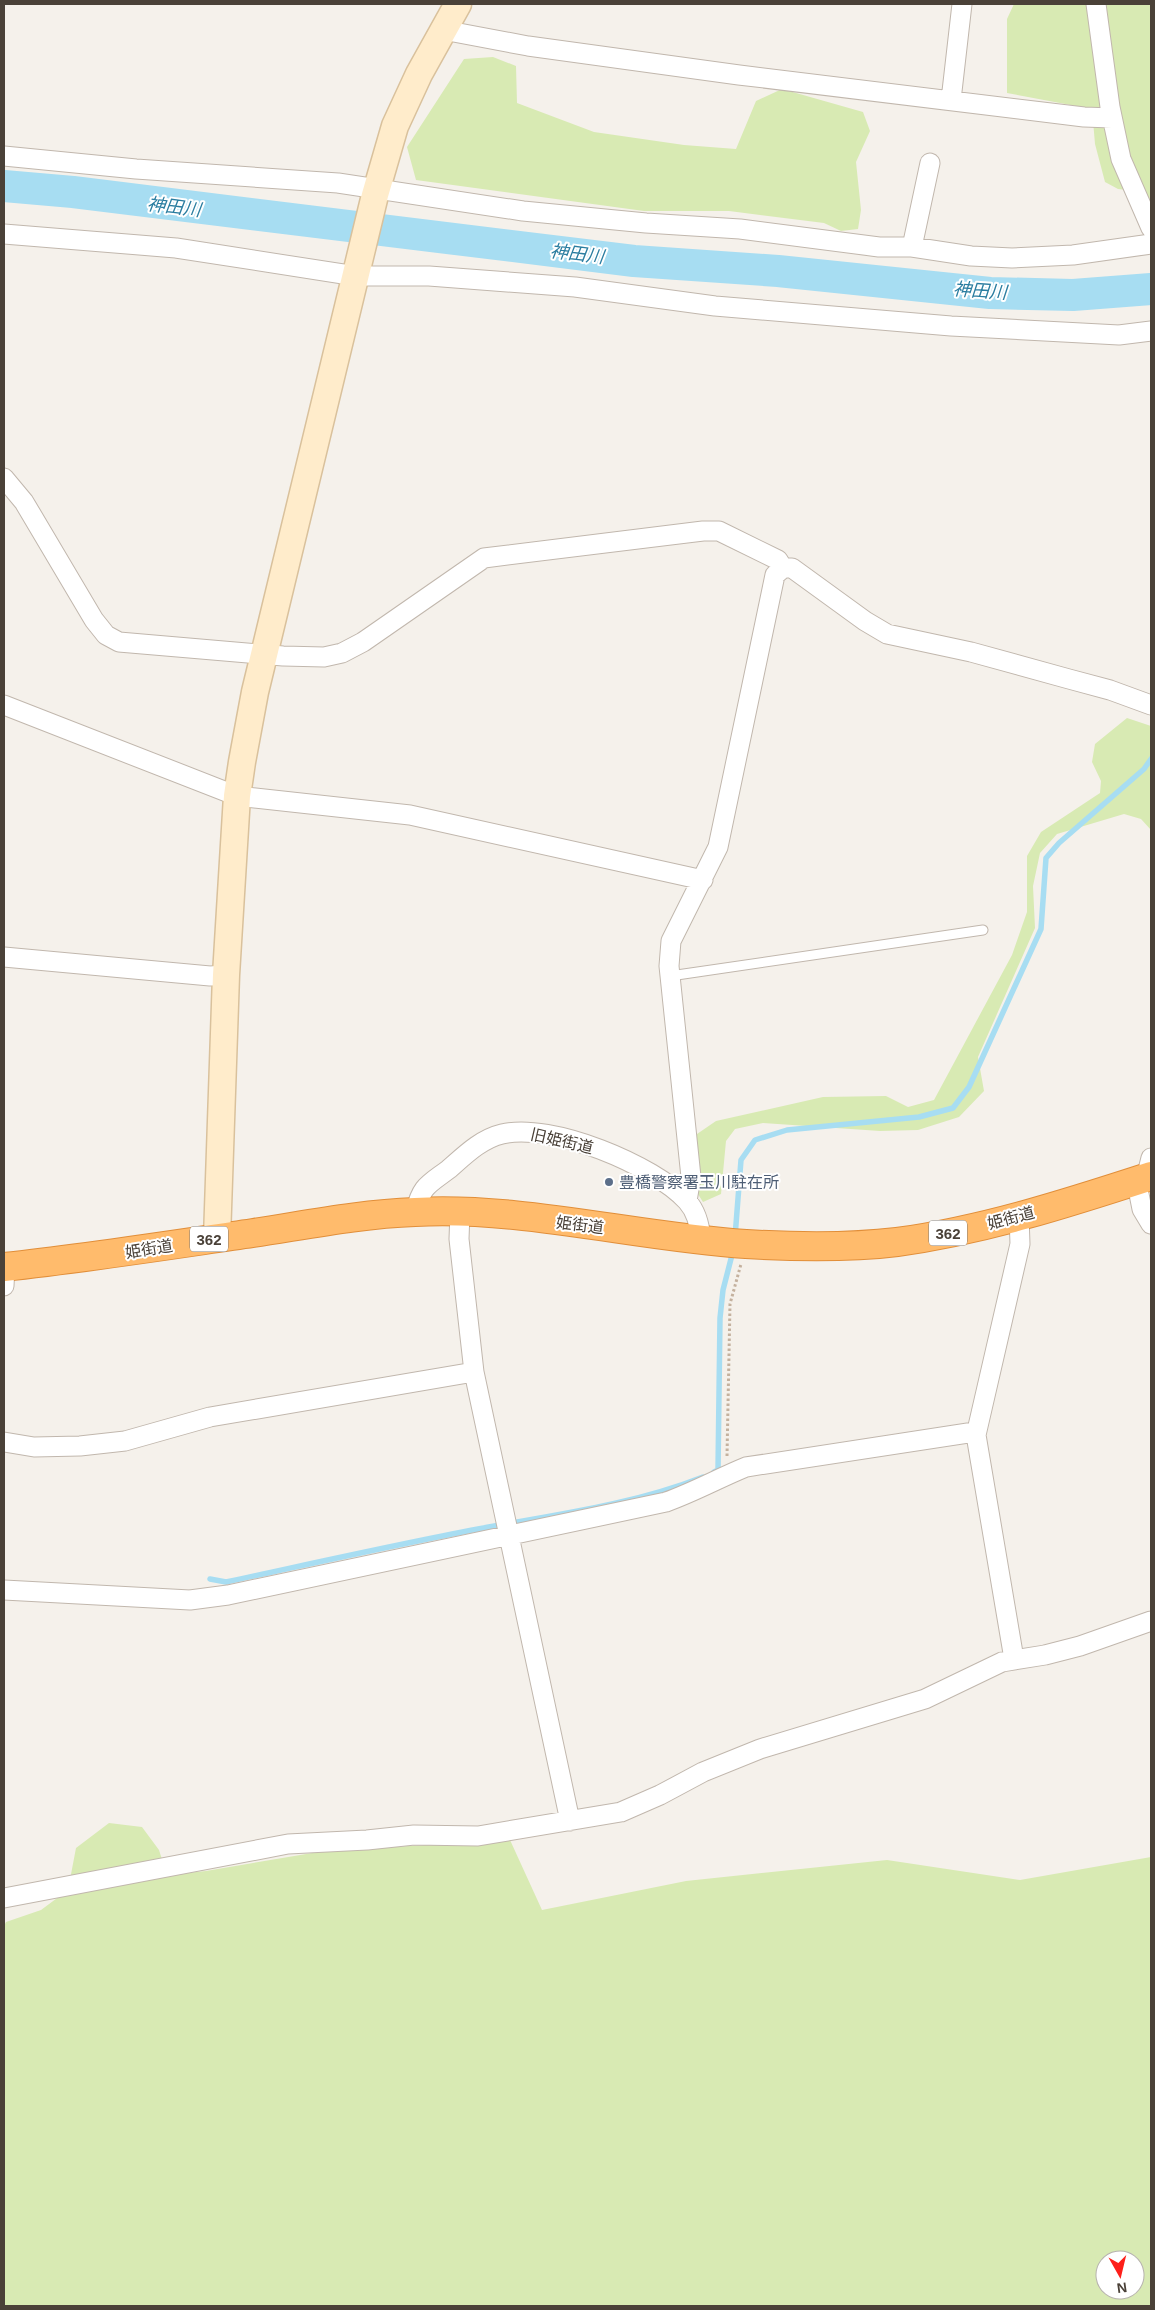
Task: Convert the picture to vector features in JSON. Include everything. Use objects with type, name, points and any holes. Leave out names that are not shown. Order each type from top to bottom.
[{"type":"highway","name":"姫街道","points":[[4,1273],[106,1255],[349,1218],[415,1212],[497,1214],[727,1242],[829,1247],[896,1242],[958,1231],[1019,1216],[1149,1171]]},
{"type":"street","points":[[216,1238],[226,975],[237,796],[253,702],[376,191],[395,126],[419,74],[458,4]]},
{"type":"street","points":[[952,100],[962,4]]},
{"type":"street","points":[[1096,4],[1112,118],[1121,159],[1151,228]]},
{"type":"street","points":[[443,30],[528,46],[738,75],[1084,117],[1112,118]]},
{"type":"street","points":[[4,156],[376,191],[523,211],[646,223],[740,229],[879,247],[912,247],[971,256],[1012,258],[1073,255],[1151,244]]},
{"type":"street","points":[[912,247],[930,164]]},
{"type":"street","points":[[4,234],[176,248],[357,271],[575,287],[715,306],[950,326],[1118,335],[1151,332]]},
{"type":"street","points":[[4,478],[24,502],[94,620],[106,635],[119,642],[264,655],[324,657],[342,653],[363,642],[484,558],[703,531],[719,531],[778,560],[783,568]]},
{"type":"street","points":[[687,1202],[691,1177],[670,976],[672,941],[718,847],[775,574],[783,568],[792,568],[865,621],[887,634],[971,652],[1042,671],[1110,690],[1151,705]]},
{"type":"street","points":[[4,705],[237,796],[410,815],[703,880]]},
{"type":"street","points":[[4,957],[210,976],[226,975]]},
{"type":"street","name":"旧姫街道","points":[[415,1212],[421,1192],[481,1142],[501,1134],[518,1131],[565,1138],[611,1153],[650,1173],[687,1202],[699,1222],[727,1242]]},
{"type":"street","points":[[1149,1171],[1138,1189],[1142,1209],[1151,1224]]},
{"type":"street","points":[[460,1212],[459,1239],[474,1372],[570,1821]]},
{"type":"street","points":[[1014,1659],[976,1435],[1020,1244],[1019,1216]]},
{"type":"street","points":[[4,1442],[34,1447],[80,1446],[125,1441],[210,1417],[474,1372]]},
{"type":"street","points":[[4,1590],[190,1600],[228,1596],[508,1527],[666,1502],[695,1492],[746,1467],[968,1433],[976,1435]]},
{"type":"street","points":[[4,1898],[288,1844],[367,1840],[414,1835],[478,1836],[621,1812],[660,1796],[702,1772],[752,1752],[925,1699],[1002,1662],[1046,1655],[1080,1646],[1151,1622]]},
{"type":"lane","points":[[670,976],[983,930]]},
{"type":"path","points":[[727,1242],[730,1304],[728,1458],[731,1473]]},
{"type":"green space","points":[[1014,4],[1151,4],[1151,206],[1144,192],[1118,189],[1105,182],[1095,144],[1092,109],[1007,93],[1007,19]]},
{"type":"green space","points":[[493,57],[516,66],[517,103],[594,132],[684,145],[736,149],[756,101],[782,89],[863,112],[870,131],[856,162],[861,210],[858,229],[841,231],[824,223],[729,211],[644,211],[416,180],[407,147],[464,59]]},
{"type":"green space","points":[[1127,718],[1151,726],[1151,830],[1141,819],[1124,814],[1057,834],[1040,853],[1033,886],[1035,928],[978,1057],[984,1091],[959,1117],[918,1130],[880,1131],[763,1123],[735,1129],[726,1141],[721,1194],[703,1202],[696,1191],[697,1134],[716,1121],[823,1097],[886,1096],[908,1107],[934,1100],[1012,955],[1027,912],[1027,856],[1041,832],[1100,793],[1101,781],[1092,762],[1095,744]]},
{"type":"green space","points":[[109,1823],[142,1827],[159,1850],[167,1875],[206,1871],[324,1851],[510,1840],[542,1910],[686,1881],[887,1860],[1020,1880],[1151,1857],[1151,2306],[4,2306],[4,1926],[6,1922],[41,1910],[68,1890],[76,1848]]},
{"type":"waterway","name":"神田川","points":[[4,186],[73,192],[634,261],[778,271],[990,293],[1073,295],[1151,289]]},
{"type":"waterway","points":[[735,1237],[741,1160],[755,1140],[787,1130],[919,1117],[953,1108],[969,1087],[1041,929],[1046,858],[1059,843],[1144,769],[1151,759]]},
{"type":"waterway","points":[[714,1472],[718,1470],[720,1318],[723,1290],[733,1251]]},
{"type":"waterway","points":[[210,1579],[226,1582],[446,1535],[592,1508],[649,1495],[703,1477]]},
{"type":"place","name":"豊橋警察署玉川駐在所","points":[[609,1182]]}]
